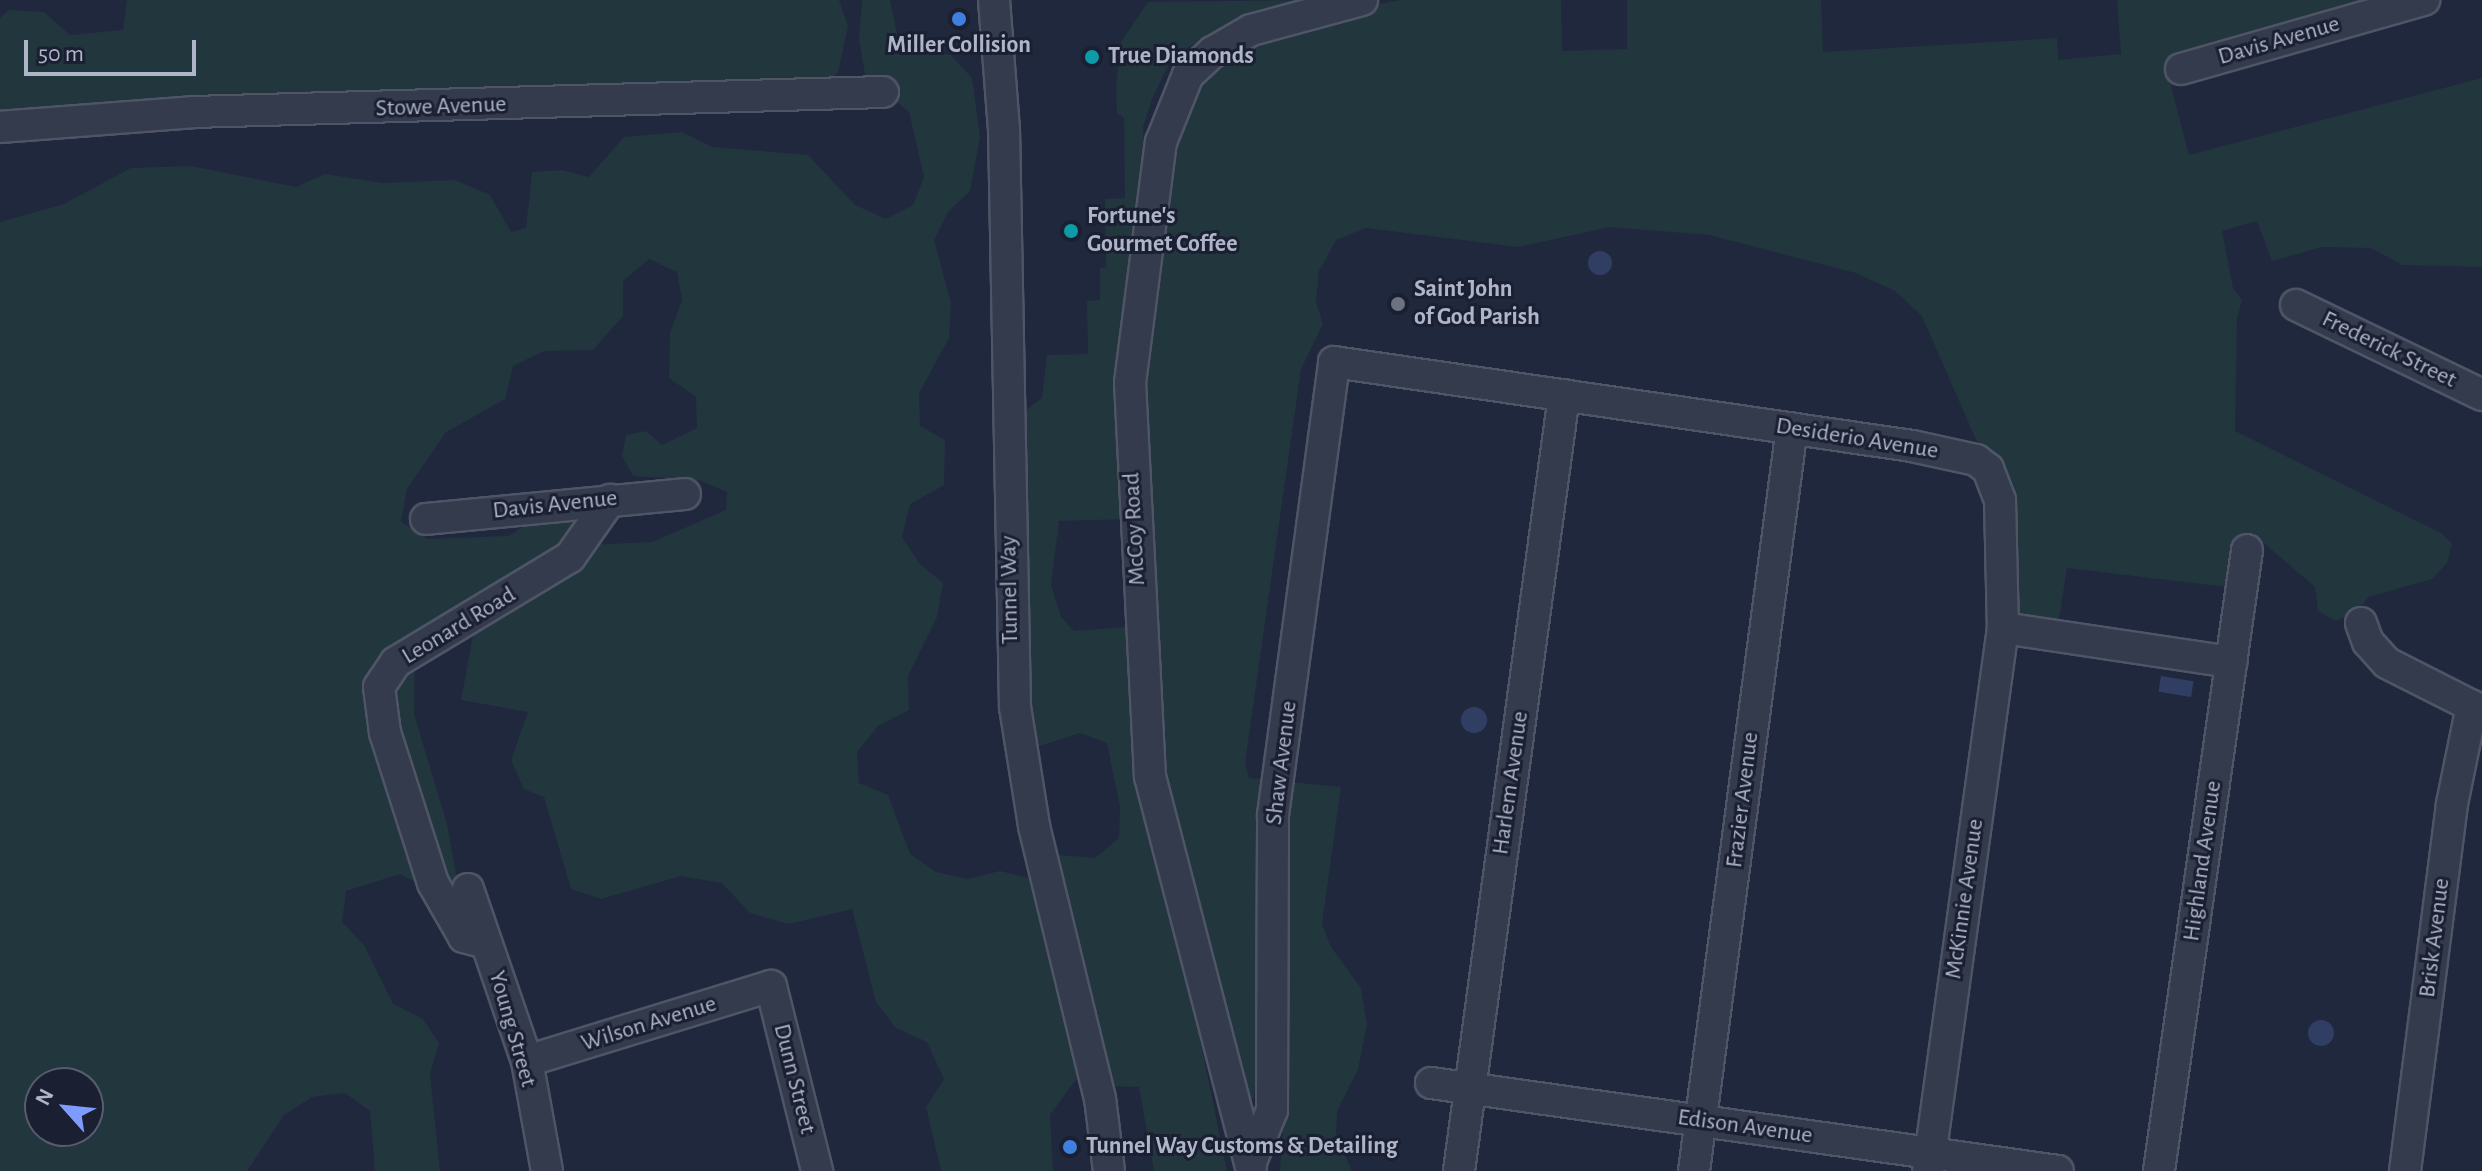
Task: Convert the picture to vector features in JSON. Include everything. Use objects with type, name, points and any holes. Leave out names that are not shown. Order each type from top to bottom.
[{"type":"street","name":"Tunnel Way","points":[[994,0],[1004,129],[1015,707],[1034,826],[1100,1098],[1109,1171]]},
{"type":"street","name":"McCoy Road","points":[[1251,1167],[1150,777],[1131,459],[1130,383],[1140,275],[1161,142],[1188,75],[1213,52],[1251,30],[1362,0]]},
{"type":"street","name":"Davis Avenue","points":[[2181,69],[2424,0]]},
{"type":"street","name":"Stowe Avenue","points":[[0,127],[218,111],[883,92]]},
{"type":"street","name":"Frederick Street","points":[[2296,305],[2482,395]]},
{"type":"street","name":"Shaw Avenue","points":[[1251,1167],[1272,1110],[1273,815],[1334,362]]},
{"type":"street","name":"Desiderio Avenue","points":[[1334,362],[1792,428],[1959,456],[1988,469],[2000,500],[2003,628]]},
{"type":"street","name":"Harlem Avenue","points":[[1459,1171],[1564,395]]},
{"type":"street","name":"Frazier Avenue","points":[[1694,1171],[1792,428]]},
{"type":"street","name":"Davis Avenue","points":[[426,519],[685,494]]},
{"type":"street","name":"Leonard Road","points":[[486,943],[464,937],[433,883],[385,733],[379,687],[396,662],[570,557],[610,500]]},
{"type":"street","name":"Highland Avenue","points":[[2159,1171],[2247,550]]},
{"type":"street","points":[[2361,623],[2368,642],[2387,663],[2477,709]]},
{"type":"street","points":[[2003,628],[2231,662]]},
{"type":"street","name":"McKinnie Avenue","points":[[1929,1162],[2003,628]]},
{"type":"street","name":"Brisk Avenue","points":[[2405,1171],[2452,804],[2477,709]]},
{"type":"street","name":"Young Street","points":[[468,889],[527,1061],[547,1171]]},
{"type":"street","name":"Wilson Avenue","points":[[527,1061],[771,986]]},
{"type":"street","name":"Dunn Street","points":[[771,986],[817,1171]]},
{"type":"street","name":"Edison Avenue","points":[[1431,1083],[1701,1121],[1929,1162],[2058,1171]]},
{"type":"shaded area","points":[[127,0],[839,0],[848,26],[838,72],[819,93],[0,123],[0,18],[9,10],[44,12],[70,35],[123,30]]},
{"type":"shaded area","points":[[862,0],[890,0],[897,34],[921,52],[951,55],[972,78],[980,137],[970,191],[948,212],[934,240],[951,303],[949,338],[919,393],[920,426],[945,440],[944,485],[910,504],[902,537],[920,564],[943,583],[937,617],[908,676],[909,710],[878,726],[857,752],[859,783],[888,795],[910,854],[936,872],[968,879],[1000,871],[1044,882],[1077,1078],[1050,1115],[1053,1171],[941,1171],[926,1107],[944,1079],[927,1042],[896,1028],[876,1002],[852,909],[789,924],[750,913],[722,883],[681,876],[601,899],[571,889],[544,797],[524,789],[511,760],[528,712],[461,700],[476,619],[585,545],[652,542],[726,510],[727,492],[699,480],[633,476],[622,456],[626,435],[646,431],[662,445],[697,428],[696,397],[669,378],[670,333],[682,300],[677,272],[649,259],[623,281],[623,316],[593,350],[544,351],[513,366],[505,399],[446,432],[407,489],[401,522],[427,539],[509,536],[547,510],[570,520],[579,542],[415,647],[414,714],[447,824],[462,907],[400,874],[346,891],[342,922],[364,945],[393,1004],[423,1019],[439,1043],[430,1074],[440,1171],[375,1171],[370,1111],[345,1093],[312,1097],[284,1115],[247,1171],[0,1171],[0,222],[64,204],[131,168],[191,166],[296,187],[325,174],[382,183],[455,180],[490,195],[511,232],[526,228],[532,172],[562,170],[589,177],[624,137],[681,132],[713,147],[808,155],[855,205],[886,219],[913,205],[924,177],[909,112],[865,74],[859,39]]},
{"type":"shaded area","points":[[1304,0],[1259,10],[1189,47],[1168,66],[1152,99],[1143,127],[1144,155],[1155,159],[1130,519],[1059,521],[1051,585],[1061,617],[1074,631],[1137,626],[1172,902],[1227,1171],[1154,1171],[1139,1087],[1102,1086],[1048,854],[1095,858],[1119,838],[1120,807],[1107,743],[1080,733],[1027,750],[1014,419],[1042,398],[1047,355],[1088,354],[1087,301],[1100,300],[1100,268],[1106,267],[1105,199],[1125,198],[1124,118],[1117,113],[1116,87],[1121,42],[1148,2]]},
{"type":"shaded area","points":[[1401,0],[1561,0],[1562,51],[1627,49],[1627,0],[1821,0],[1823,52],[2057,38],[2058,60],[2121,54],[2117,0],[2394,0],[2176,67],[2171,86],[2189,155],[2482,78],[2482,267],[2402,265],[2371,248],[2322,247],[2272,261],[2257,221],[2222,231],[2233,288],[2242,300],[2237,319],[2235,431],[2441,533],[2452,543],[2447,563],[2432,579],[2368,597],[2357,613],[2335,621],[2318,611],[2315,587],[2258,538],[2243,537],[2235,588],[2067,568],[2057,632],[2023,617],[2017,608],[2014,495],[2006,467],[1977,442],[1922,316],[1895,291],[1856,273],[1709,235],[1610,227],[1518,247],[1366,228],[1336,240],[1319,271],[1316,302],[1323,324],[1301,369],[1245,763],[1249,778],[1341,787],[1322,924],[1331,947],[1361,988],[1367,1025],[1358,1069],[1337,1111],[1336,1136],[1352,1171],[1280,1171],[1290,1025],[1279,1011],[1260,1013],[1254,1097],[1241,1111],[1150,781],[1140,267],[1188,86],[1234,42],[1306,17]]},
{"type":"water","points":[[1600,251],[1611,258],[1612,263],[1605,274],[1600,275],[1589,268],[1588,263],[1595,252]]},
{"type":"water","points":[[2161,676],[2194,681],[2191,697],[2158,692]]},
{"type":"water","points":[[1474,707],[1483,711],[1487,720],[1483,729],[1474,733],[1465,729],[1461,720],[1465,711]]},
{"type":"water","points":[[2321,1020],[2330,1024],[2334,1033],[2330,1042],[2321,1046],[2312,1042],[2308,1033],[2312,1024]]},
{"type":"place","name":"Miller Collision","points":[[959,19]]},
{"type":"place","name":"True Diamonds","points":[[1092,57]]},
{"type":"place","name":"Fortune's Gourmet Coffee","points":[[1071,231]]},
{"type":"place","name":"Saint John of God Parish","points":[[1398,304]]},
{"type":"place","name":"Tunnel Way Customs & Detailing","points":[[1070,1147]]}]
